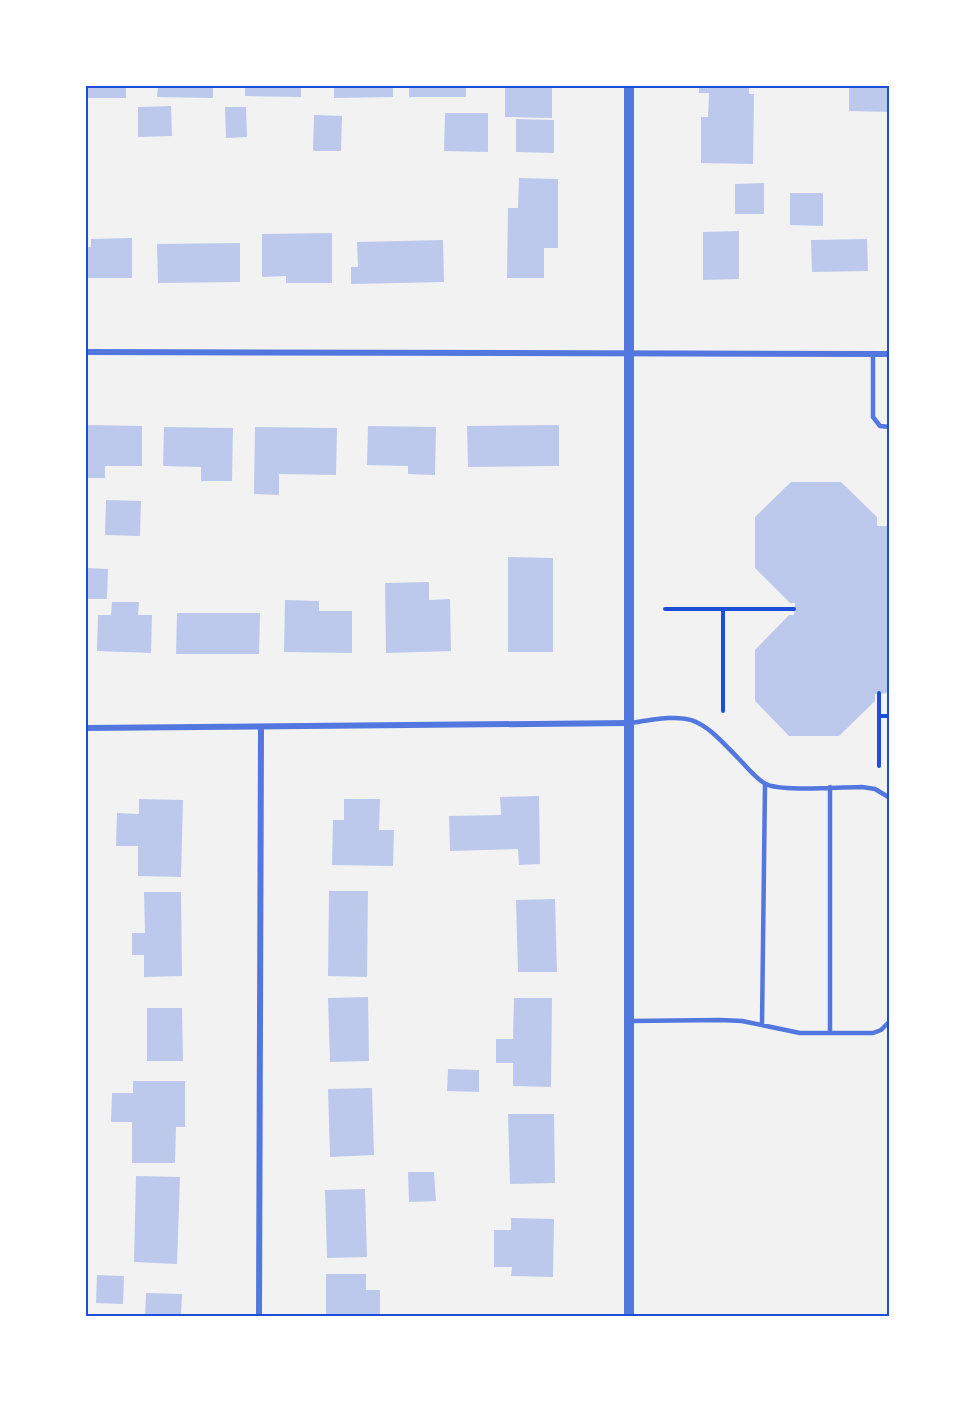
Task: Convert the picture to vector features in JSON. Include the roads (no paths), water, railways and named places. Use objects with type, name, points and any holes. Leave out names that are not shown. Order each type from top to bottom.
[{"type":"street","points":[[629,86],[631,723],[629,1317]]},
{"type":"street","points":[[86,352],[890,354]]},
{"type":"street","points":[[86,728],[631,723]]},
{"type":"street","points":[[259,1317],[261,727]]},
{"type":"lane","points":[[873,354],[873,417],[880,426],[890,427]]},
{"type":"lane","points":[[631,723],[665,718],[695,720],[715,734],[765,784],[781,787],[875,789],[890,798]]},
{"type":"lane","points":[[762,1025],[765,784]]},
{"type":"lane","points":[[830,787],[830,1033]]},
{"type":"lane","points":[[630,1021],[720,1020],[762,1025],[779,1031],[830,1033],[873,1033],[881,1030],[890,1021]]}]
